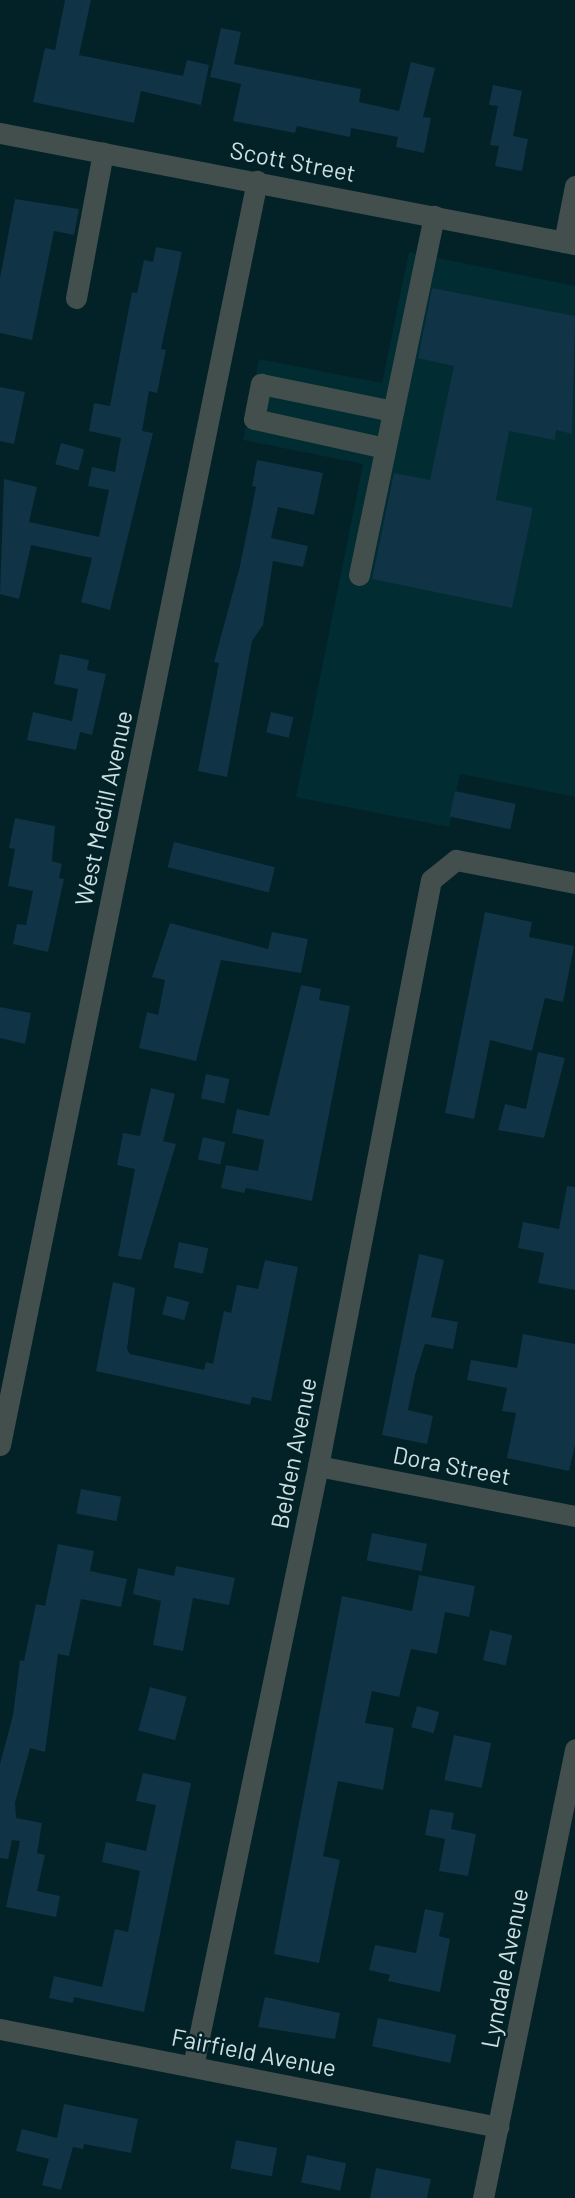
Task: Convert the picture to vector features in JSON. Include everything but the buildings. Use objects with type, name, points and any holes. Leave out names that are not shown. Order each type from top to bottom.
[{"type":"street","name":"Scott Street","points":[[0,133],[569,243]]},
{"type":"street","points":[[76,298],[103,152]]},
{"type":"street","name":"West Medill Avenue","points":[[0,1445],[5,1397],[257,181]]},
{"type":"street","points":[[569,243],[575,186]]},
{"type":"street","points":[[359,575],[433,216]]},
{"type":"street","points":[[385,448],[254,419],[261,384],[393,411]]},
{"type":"street","name":"Belden Avenue","points":[[193,2066],[318,1466],[431,880],[456,860],[575,883]]},
{"type":"street","name":"Dora Street","points":[[318,1466],[575,1516]]},
{"type":"street","name":"Lyndale Avenue","points":[[483,2198],[575,1749]]},
{"type":"street","name":"Fairfield Avenue","points":[[0,2029],[498,2127]]},
{"type":"shaded area","points":[[409,252],[575,286],[575,797],[460,774],[449,827],[296,797],[363,464],[243,440],[259,359],[382,383]]}]
